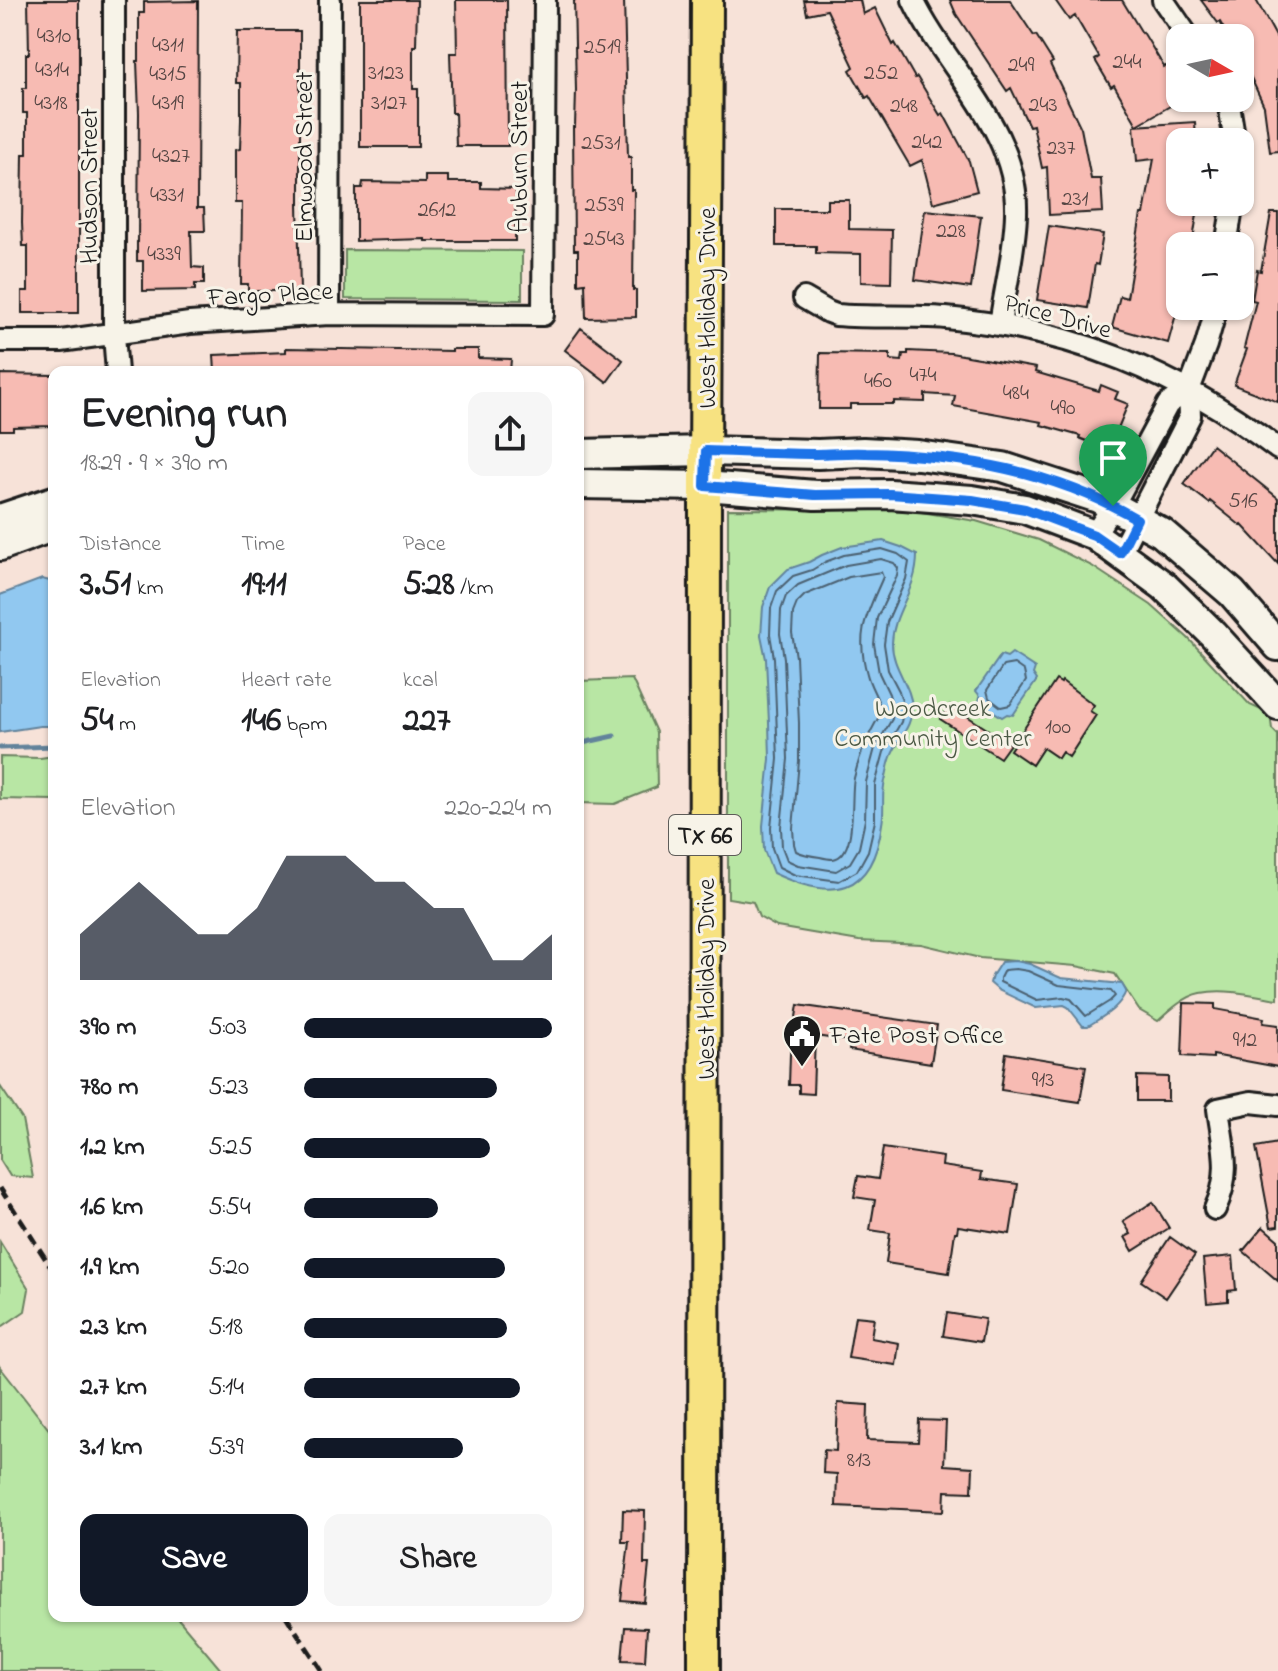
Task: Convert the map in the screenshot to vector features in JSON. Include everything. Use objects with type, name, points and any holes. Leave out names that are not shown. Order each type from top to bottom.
[{"type":"main road","name":"West Holiday Drive","points":[[704,1671],[707,0]]},
{"type":"street","name":"Hudson Street","points":[[114,0],[117,366]]},
{"type":"street","name":"Elmwood Street","points":[[329,314],[330,0]]},
{"type":"street","name":"Auburn Street","points":[[543,315],[545,0]]},
{"type":"street","points":[[913,0],[927,27],[992,125],[1009,163],[1016,215],[1000,325]]},
{"type":"street","points":[[1163,0],[1179,24]]},
{"type":"street","name":"Price Drive","points":[[804,298],[836,315],[921,317],[1000,325],[1048,334],[1092,348],[1189,390],[1278,449]]},
{"type":"street","name":"Fargo Place","points":[[0,341],[61,341],[205,322],[329,314],[543,315]]},
{"type":"street","points":[[1094,535],[1125,512],[1190,416],[1189,390],[1213,320]]},
{"type":"street","points":[[584,454],[863,452],[961,460],[1003,467],[1058,484],[1098,498],[1162,533],[1232,593],[1271,638],[1232,655]]},
{"type":"street","points":[[584,484],[705,486],[815,495],[890,494],[972,500],[1025,509],[1094,535],[1164,586],[1278,705]]},
{"type":"street","points":[[0,519],[48,503]]},
{"type":"street","points":[[1120,553],[1125,512]]},
{"type":"street","points":[[0,546],[48,528]]},
{"type":"street","points":[[1215,1209],[1222,1193],[1226,1164],[1218,1109],[1251,1102],[1278,1105]]},
{"type":"green space","points":[[345,250],[522,251],[522,300],[345,299]]},
{"type":"green space","name":"Woodcreek Community Center","points":[[728,509],[892,510],[976,521],[1039,540],[1092,566],[1151,605],[1188,638],[1250,705],[1270,714],[1272,729],[1278,735],[1278,999],[1230,992],[1201,993],[1183,1001],[1158,1021],[1139,1010],[1115,974],[1076,966],[980,958],[921,944],[859,941],[777,927],[759,917],[753,902],[728,898]]},
{"type":"green space","points":[[632,679],[656,732],[657,787],[615,804],[584,803],[584,681]]},
{"type":"green space","points":[[0,757],[48,757],[48,800],[0,799]]},
{"type":"green space","points":[[0,1086],[22,1119],[33,1178],[10,1176],[0,1160]]},
{"type":"green space","points":[[0,1242],[29,1289],[25,1311],[0,1328]]},
{"type":"green space","points":[[0,1367],[48,1428],[48,1622],[181,1622],[222,1671],[0,1671]]},
{"type":"water","points":[[883,541],[917,555],[913,579],[896,621],[892,643],[895,660],[911,699],[912,714],[889,763],[882,824],[869,866],[859,879],[846,886],[831,889],[814,887],[773,873],[764,850],[763,826],[770,759],[766,659],[761,635],[763,607],[770,587],[788,569],[842,547]]},
{"type":"water","points":[[42,579],[48,580],[48,726],[0,732],[0,595]]},
{"type":"water","points":[[1012,653],[1035,668],[1033,674],[1037,680],[1013,715],[1002,717],[979,702],[980,696],[976,691],[1001,655],[1007,657]]},
{"type":"water","points":[[1016,961],[1061,978],[1122,984],[1126,991],[1110,1012],[1083,1026],[1064,1005],[1036,1008],[990,983],[1001,962]]},
{"type":"building","points":[[28,0],[79,0],[79,313],[22,313],[22,291],[28,291],[28,246],[23,246],[22,223],[23,154],[27,154],[27,113],[23,113],[23,88],[26,88],[26,54],[29,54]]},
{"type":"building","points":[[360,0],[417,0],[413,89],[418,89],[418,147],[360,147]]},
{"type":"building","points":[[456,0],[507,0],[508,146],[456,146],[450,53],[457,53]]},
{"type":"building","points":[[574,0],[624,0],[628,157],[631,157],[631,190],[634,190],[633,290],[636,290],[636,317],[586,318],[585,283],[578,284],[578,250],[574,250]]},
{"type":"building","points":[[804,0],[860,0],[863,14],[875,8],[893,45],[895,43],[940,115],[943,113],[969,161],[977,191],[933,203],[922,160],[910,166],[869,96],[866,98],[850,70],[854,67],[827,10],[807,14]]},
{"type":"building","points":[[950,0],[1010,0],[1036,35],[1053,62],[1050,64],[1081,128],[1091,179],[1101,179],[1103,212],[1049,215],[1047,167],[1042,168],[1033,125],[1029,126],[1011,88],[1007,91]]},
{"type":"building","points":[[1055,0],[1122,0],[1166,66],[1166,108],[1137,125],[1095,60],[1099,57],[1075,16],[1069,20]]},
{"type":"building","points":[[1201,0],[1256,0],[1278,40],[1278,151],[1270,152],[1264,106],[1254,84],[1254,24],[1218,23]]},
{"type":"building","points":[[198,1],[197,208],[204,208],[205,231],[191,231],[192,267],[204,268],[204,284],[195,284],[195,290],[143,291],[143,261],[137,261],[139,13],[144,13],[144,2]]},
{"type":"building","points":[[237,31],[300,31],[300,291],[248,291],[248,284],[241,284],[242,203],[235,203],[235,150],[240,149],[241,120],[241,83],[236,83]]},
{"type":"building","points":[[1195,122],[1195,128],[1166,128],[1166,216],[1197,216],[1194,232],[1166,232],[1166,320],[1174,320],[1168,343],[1112,327],[1120,296],[1127,298],[1154,159],[1137,161],[1134,126]]},
{"type":"building","points":[[425,176],[448,176],[448,182],[481,182],[481,188],[516,189],[515,241],[356,241],[356,188],[362,188],[363,182],[425,183]]},
{"type":"building","points":[[827,200],[849,200],[849,229],[892,230],[891,283],[861,282],[861,254],[816,253],[816,246],[776,246],[776,209],[827,209]]},
{"type":"building","points":[[925,210],[981,216],[971,288],[915,280]]},
{"type":"building","points":[[1271,213],[1278,213],[1278,402],[1234,385],[1247,349],[1244,348],[1251,320],[1254,320],[1254,288],[1257,270],[1261,271]]},
{"type":"building","points":[[1049,226],[1103,234],[1088,308],[1037,300]]},
{"type":"building","points":[[581,328],[623,360],[607,382],[565,350]]},
{"type":"building","points":[[286,348],[478,349],[478,358],[511,359],[510,366],[215,366],[214,355],[286,352]]},
{"type":"building","points":[[908,351],[951,353],[1036,368],[1035,372],[1099,391],[1101,385],[1118,392],[1115,399],[1128,404],[1109,450],[1080,436],[1041,425],[1042,422],[953,406],[955,396],[925,394],[925,402],[894,401],[894,404],[850,404],[850,409],[819,409],[820,353],[890,354],[890,360],[902,361],[903,354],[908,354]]},
{"type":"building","points":[[0,374],[48,375],[48,426],[0,430]]},
{"type":"building","points":[[1212,445],[1278,498],[1278,564],[1242,525],[1184,484]]},
{"type":"building","points":[[1056,680],[1062,681],[1094,705],[1090,711],[1096,715],[1069,757],[1062,752],[1058,758],[1043,748],[1032,765],[1010,750]]},
{"type":"building","points":[[950,705],[1010,744],[1000,758],[940,719]]},
{"type":"building","points":[[1184,1003],[1215,1004],[1215,1009],[1264,1018],[1263,1023],[1278,1025],[1278,1067],[1213,1055],[1213,1058],[1182,1056]]},
{"type":"building","points":[[798,1005],[937,1025],[931,1063],[849,1050],[850,1041],[815,1036],[813,1094],[799,1093],[799,1085],[789,1085],[790,1054]]},
{"type":"building","points":[[1006,1053],[1086,1066],[1080,1102],[1001,1090]]},
{"type":"building","points":[[1137,1076],[1168,1077],[1168,1101],[1137,1101]]},
{"type":"building","points":[[1278,1143],[1278,1226],[1271,1227],[1256,1147]]},
{"type":"building","points":[[883,1148],[943,1157],[942,1166],[982,1172],[981,1179],[1018,1184],[1010,1234],[958,1226],[949,1273],[886,1263],[890,1233],[870,1230],[875,1200],[854,1197],[858,1176],[878,1179]]},
{"type":"building","points":[[1153,1202],[1169,1228],[1133,1251],[1125,1237],[1131,1234],[1123,1221]]},
{"type":"building","points":[[1263,1227],[1278,1240],[1278,1281],[1243,1251]]},
{"type":"building","points":[[1170,1237],[1195,1255],[1166,1298],[1141,1281]]},
{"type":"building","points":[[1233,1256],[1236,1290],[1228,1291],[1228,1301],[1207,1303],[1203,1259]]},
{"type":"building","points":[[947,1313],[985,1319],[981,1342],[943,1336]]},
{"type":"building","points":[[855,1316],[874,1318],[871,1338],[899,1343],[896,1365],[848,1358]]},
{"type":"building","points":[[838,1403],[868,1405],[867,1440],[918,1442],[919,1420],[946,1421],[944,1465],[973,1467],[972,1492],[945,1491],[944,1511],[836,1506],[837,1474],[823,1473],[824,1450],[836,1451]]},
{"type":"building","points":[[623,1510],[645,1511],[644,1564],[649,1564],[645,1603],[622,1601],[629,1542],[622,1542]]},
{"type":"building","points":[[625,1627],[647,1628],[645,1661],[622,1660]]},
{"type":"waterway","points":[[584,743],[614,736]]},
{"type":"waterway","points":[[0,748],[48,746]]},
{"type":"railway","points":[[0,1188],[48,1263]]},
{"type":"railway","points":[[290,1622],[322,1671]]},
{"type":"place","name":"Fate Post Office","points":[[802,1068]]},
{"type":"route","points":[[706,451],[863,452],[961,460],[1003,467],[1098,498],[1113,506],[1137,519],[1120,553],[1094,535],[1025,509],[972,500],[890,494],[815,495],[705,486],[706,451]]}]
